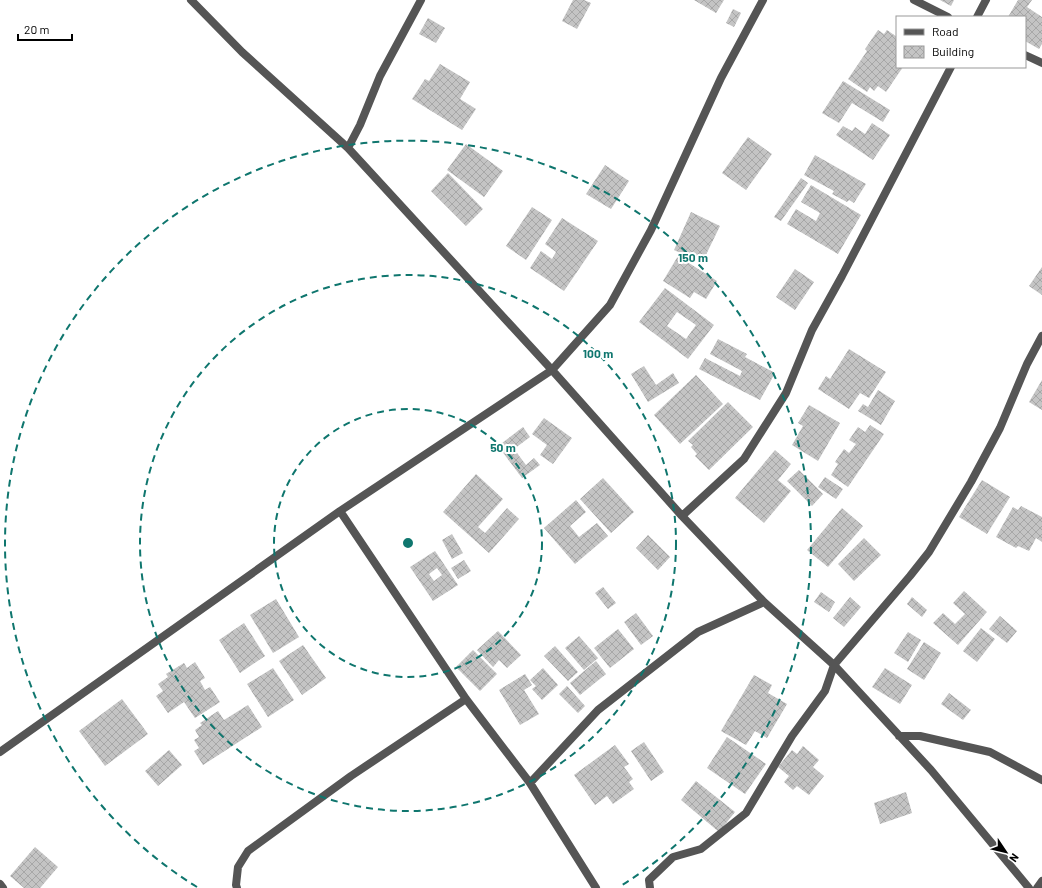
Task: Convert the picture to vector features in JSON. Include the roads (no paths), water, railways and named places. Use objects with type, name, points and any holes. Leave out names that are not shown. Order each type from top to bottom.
[{"type":"street","points":[[191,0],[242,52],[348,148],[552,370],[682,516],[764,602],[834,665],[931,770],[1030,888]]},
{"type":"street","points":[[348,148],[360,125],[380,76],[421,0]]},
{"type":"street","points":[[0,752],[340,511],[552,370],[610,305],[651,230],[721,78],[763,0]]},
{"type":"street","points":[[914,0],[946,16]]},
{"type":"street","points":[[978,16],[986,0]]},
{"type":"street","points":[[1026,56],[1042,64]]},
{"type":"street","points":[[682,516],[744,459],[786,393],[812,330],[842,276],[950,68]]},
{"type":"street","points":[[650,888],[649,880],[673,857],[701,849],[746,812],[792,736],[825,691],[834,665],[929,552],[971,482],[1000,428],[1027,364],[1042,336]]},
{"type":"street","points":[[340,511],[466,699],[530,784],[596,888]]},
{"type":"street","points":[[530,784],[598,710],[698,632],[764,602]]},
{"type":"street","points":[[236,888],[238,867],[248,851],[351,776],[466,699]]},
{"type":"street","points":[[899,736],[920,736],[990,752],[1042,780]]},
{"type":"street","points":[[1037,888],[1042,881]]},
{"type":"street","points":[[0,884],[3,888]]}]
